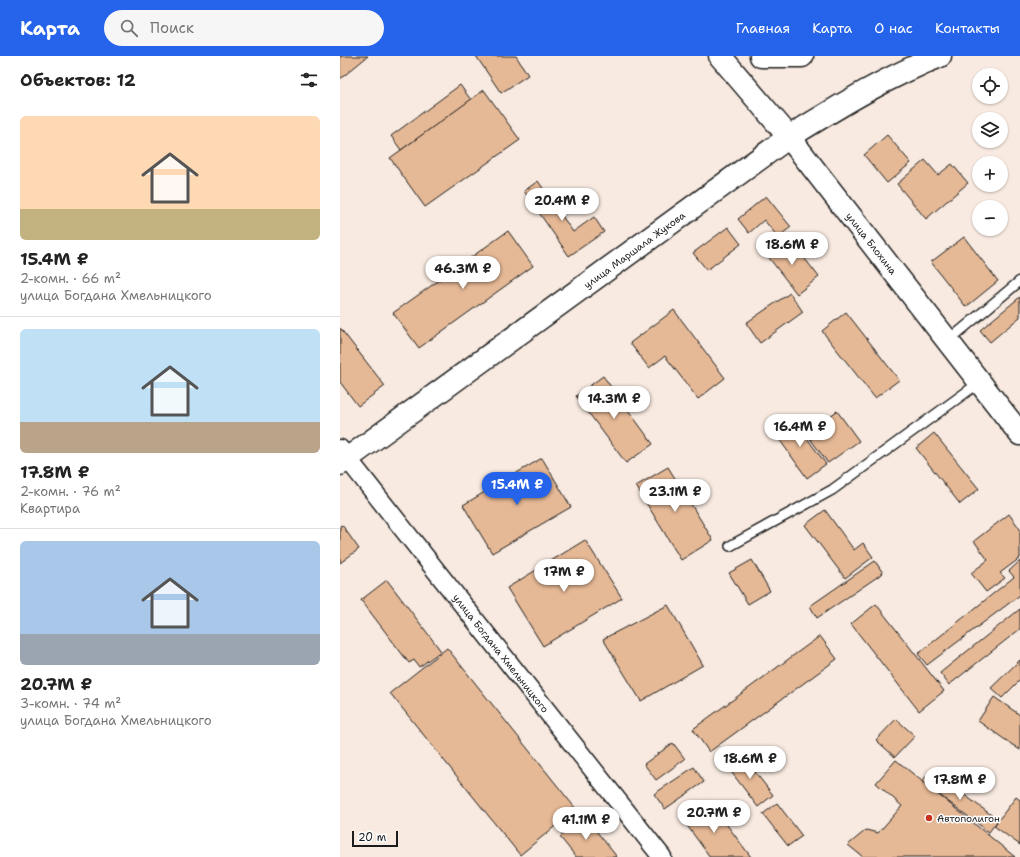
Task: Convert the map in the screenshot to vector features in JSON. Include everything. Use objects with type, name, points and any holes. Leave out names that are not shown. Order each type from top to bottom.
[{"type":"main road","name":"улица Блохина","points":[[720,56],[789,137],[1020,434]]},
{"type":"main road","points":[[761,56],[802,56]]},
{"type":"main road","name":"улица Маршала Жукова","points":[[342,457],[789,137],[848,100],[914,66],[940,56]]},
{"type":"street","name":"улица Богдана Хмельницкого","points":[[342,457],[662,857]]},
{"type":"lane","points":[[948,341],[1020,281]]},
{"type":"lane","points":[[730,546],[832,490],[980,382]]},
{"type":"building","points":[[340,56],[368,56],[340,79]]},
{"type":"building","points":[[476,56],[516,56],[528,75],[501,93]]},
{"type":"building","points":[[460,85],[471,100],[401,150],[391,136]]},
{"type":"building","points":[[484,90],[520,140],[425,207],[390,158]]},
{"type":"building","points":[[887,135],[911,163],[887,183],[864,155]]},
{"type":"building","points":[[925,160],[938,175],[952,164],[968,183],[926,219],[897,184]]},
{"type":"building","points":[[538,181],[573,232],[594,217],[604,232],[569,256],[524,191]]},
{"type":"building","points":[[766,196],[791,227],[778,237],[764,220],[749,233],[738,219]]},
{"type":"building","points":[[728,227],[741,244],[707,270],[693,253]]},
{"type":"building","points":[[508,231],[533,266],[419,348],[393,313]]},
{"type":"building","points":[[788,237],[819,277],[797,294],[766,254]]},
{"type":"building","points":[[964,237],[998,281],[966,307],[931,262]]},
{"type":"building","points":[[790,293],[803,312],[760,343],[746,323]]},
{"type":"building","points":[[1020,297],[1020,317],[990,342],[980,330]]},
{"type":"building","points":[[674,310],[725,378],[698,399],[665,356],[649,368],[630,343]]},
{"type":"building","points":[[846,312],[899,380],[875,398],[822,331]]},
{"type":"building","points":[[340,328],[385,386],[358,406],[340,382]]},
{"type":"building","points":[[603,376],[653,444],[626,463],[576,396]]},
{"type":"building","points":[[837,411],[859,441],[828,463],[806,433]]},
{"type":"building","points":[[792,418],[826,464],[807,478],[774,432]]},
{"type":"building","points":[[934,433],[979,489],[960,504],[916,448]]},
{"type":"building","points":[[542,458],[571,507],[492,553],[463,505]]},
{"type":"building","points":[[668,467],[713,540],[681,560],[636,486]]},
{"type":"building","points":[[825,510],[854,550],[863,543],[873,557],[845,578],[805,525]]},
{"type":"building","points":[[1009,514],[1020,529],[1020,558],[1000,573],[1005,578],[986,592],[971,573],[988,560],[974,541]]},
{"type":"building","points":[[342,525],[359,549],[340,563],[340,526]]},
{"type":"building","points":[[585,540],[622,598],[543,646],[507,588]]},
{"type":"building","points":[[752,560],[770,591],[748,604],[729,573]]},
{"type":"building","points":[[875,561],[883,573],[817,618],[810,606]]},
{"type":"building","points":[[1020,561],[1020,595],[927,665],[918,654],[1014,577],[1009,571]]},
{"type":"building","points":[[387,580],[441,651],[419,667],[414,660],[409,663],[361,600]]},
{"type":"building","points":[[876,604],[944,691],[919,711],[851,624]]},
{"type":"building","points":[[668,605],[703,665],[641,701],[603,639]]},
{"type":"building","points":[[1020,609],[1020,629],[949,685],[940,673]]},
{"type":"building","points":[[820,636],[837,659],[709,752],[693,729]]},
{"type":"building","points":[[447,648],[576,809],[520,855],[390,693]]},
{"type":"building","points":[[1020,660],[1020,680],[1002,698],[991,688]]},
{"type":"building","points":[[994,697],[1020,715],[1020,750],[978,721]]},
{"type":"building","points":[[896,719],[915,736],[895,757],[876,740]]},
{"type":"building","points":[[673,743],[685,759],[656,780],[644,764]]},
{"type":"building","points":[[741,754],[773,795],[758,807],[726,765]]},
{"type":"building","name":"Автополигон","points":[[896,760],[1015,857],[863,857],[848,845],[866,830],[878,833],[902,806],[876,783]]},
{"type":"building","points":[[694,767],[704,782],[665,809],[654,794]]},
{"type":"building","points":[[931,770],[998,820],[989,832],[922,782]]},
{"type":"building","points":[[1016,797],[1020,800],[1020,845],[994,826]]},
{"type":"building","points":[[709,801],[751,857],[710,857],[683,820]]},
{"type":"building","points":[[777,803],[802,836],[788,846],[763,814]]},
{"type":"building","points":[[585,817],[617,857],[576,857],[560,837]]},
{"type":"place","name":"Автополигон","points":[[929,818]]}]
